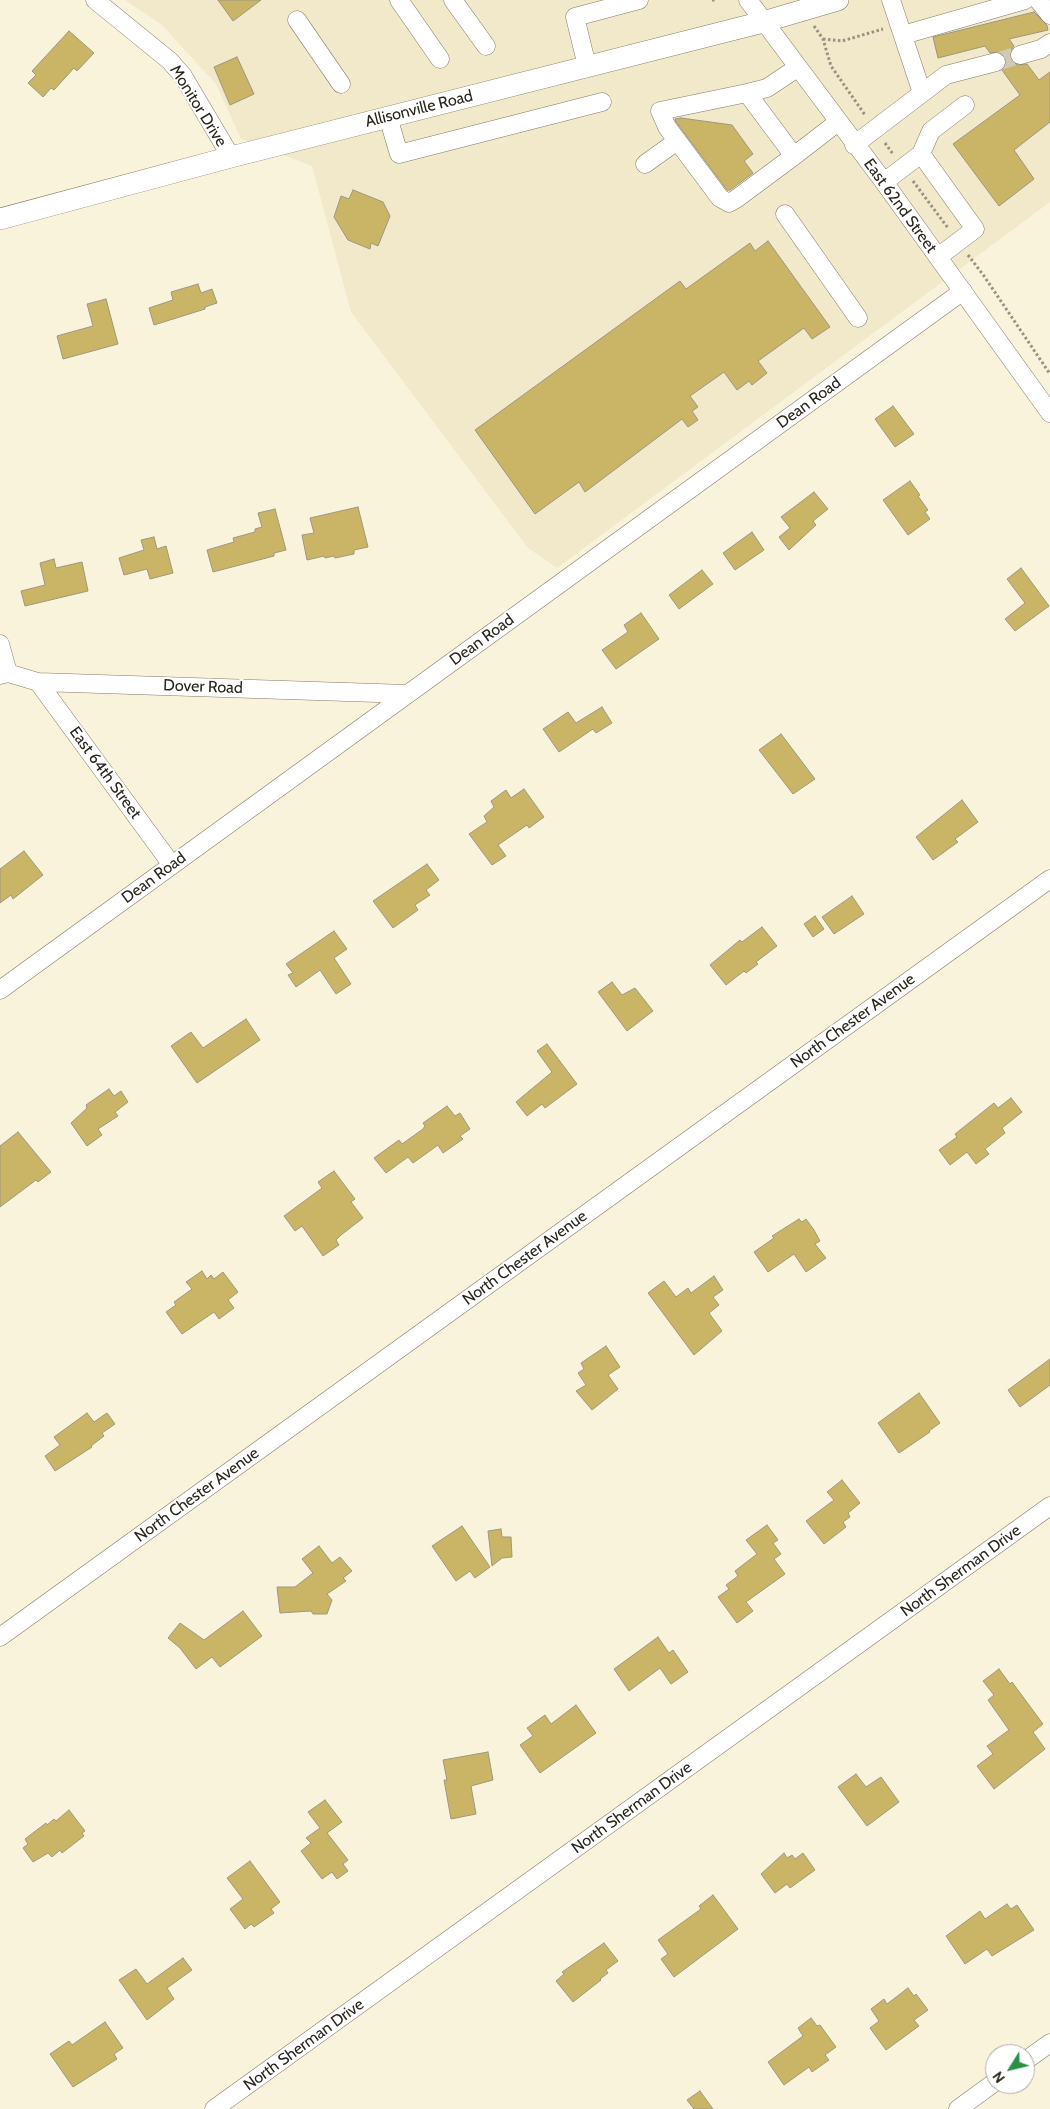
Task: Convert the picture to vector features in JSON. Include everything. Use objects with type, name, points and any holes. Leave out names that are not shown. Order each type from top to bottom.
[{"type":"main road","name":"Allisonville Road","points":[[0,218],[231,157],[763,22],[838,0]]},
{"type":"street","name":"Monitor Drive","points":[[95,0],[170,61],[183,76],[231,157]]},
{"type":"street","points":[[399,0],[440,58]]},
{"type":"street","points":[[452,0],[486,46]]},
{"type":"street","points":[[587,66],[575,17],[639,0]]},
{"type":"street","name":"East 62nd Street","points":[[748,0],[938,256],[1050,414]]},
{"type":"street","points":[[891,0],[896,30],[922,93]]},
{"type":"street","points":[[896,30],[1025,0]]},
{"type":"street","points":[[1038,0],[1050,15]]},
{"type":"street","points":[[297,20],[341,84]]},
{"type":"street","points":[[1020,54],[1041,49],[1050,43]]},
{"type":"street","points":[[854,144],[946,75],[996,62]]},
{"type":"street","points":[[797,68],[767,88],[660,111],[667,127],[677,141],[720,198],[729,203],[838,122]]},
{"type":"street","points":[[747,93],[794,156]]},
{"type":"street","points":[[388,117],[399,154],[602,102]]},
{"type":"street","points":[[884,182],[922,154],[930,131],[965,105]]},
{"type":"street","points":[[645,164],[677,141]]},
{"type":"street","points":[[922,154],[975,229],[938,256]]},
{"type":"street","points":[[786,214],[858,318]]},
{"type":"street","name":"Dean Road","points":[[0,990],[963,291]]},
{"type":"street","points":[[0,644],[4,674]]},
{"type":"street","name":"Dover Road","points":[[4,674],[38,682],[408,694]]},
{"type":"street","name":"East 64th Street","points":[[38,682],[172,865]]},
{"type":"street","name":"North Chester Avenue","points":[[0,1637],[1050,879]]},
{"type":"street","name":"North Sherman Drive","points":[[214,2109],[1050,1506]]},
{"type":"street","points":[[1035,2054],[1050,2043]]},
{"type":"street","points":[[958,2109],[985,2089]]},
{"type":"path","points":[[823,38],[842,41],[896,30]]},
{"type":"path","points":[[979,269],[1050,374]]},
{"type":"shaded area","points":[[125,0],[1050,0],[1050,202],[557,568],[528,548],[351,312],[312,166],[241,139],[216,84],[162,25]]},
{"type":"building","points":[[218,0],[261,0],[233,21]]},
{"type":"building","points":[[1034,12],[1047,25],[1048,30],[1009,39],[1014,46],[1010,52],[1010,57],[1017,65],[1027,64],[1039,80],[1050,72],[1050,122],[1014,150],[1034,179],[999,206],[953,144],[1020,95],[1002,70],[1006,65],[1006,59],[999,52],[990,53],[985,46],[938,58],[933,37]]},
{"type":"building","points":[[69,31],[94,53],[77,71],[74,68],[54,90],[51,88],[43,97],[28,83],[36,75],[32,71]]},
{"type":"building","points":[[237,57],[254,94],[230,105],[214,67]]},
{"type":"building","points":[[681,118],[732,125],[753,154],[744,161],[753,173],[730,190],[727,190],[676,122],[675,119]]},
{"type":"building","points":[[353,190],[383,202],[390,216],[378,246],[371,243],[370,249],[348,240],[334,217],[341,196],[349,199]]},
{"type":"building","points":[[768,241],[830,327],[812,339],[804,328],[758,361],[767,373],[752,385],[749,381],[737,390],[724,372],[690,396],[698,407],[692,411],[698,420],[688,427],[682,419],[585,492],[579,482],[535,514],[475,430],[680,281],[686,289],[750,243],[755,251]]},
{"type":"building","points":[[198,284],[201,293],[212,289],[217,303],[205,307],[205,309],[154,325],[149,308],[173,300],[171,292]]},
{"type":"building","points":[[106,299],[118,344],[63,359],[57,336],[93,326],[87,304]]},
{"type":"building","points":[[893,406],[914,434],[895,447],[875,419]]},
{"type":"building","points":[[910,481],[928,510],[925,512],[930,519],[908,535],[883,500]]},
{"type":"building","points":[[814,492],[828,509],[813,521],[816,525],[789,550],[779,537],[790,528],[781,517]]},
{"type":"building","points":[[358,507],[368,547],[354,550],[354,554],[335,558],[334,556],[325,558],[324,556],[307,560],[302,535],[314,533],[310,518]]},
{"type":"building","points":[[275,509],[286,550],[274,553],[274,556],[213,572],[207,550],[234,542],[233,538],[255,532],[255,529],[262,527],[258,513]]},
{"type":"building","points":[[752,532],[764,550],[735,570],[723,553]]},
{"type":"building","points":[[154,537],[157,549],[166,546],[173,573],[150,579],[147,569],[124,575],[119,558],[144,550],[141,540]]},
{"type":"building","points":[[54,559],[56,568],[82,562],[88,591],[25,606],[21,591],[45,585],[40,563]]},
{"type":"building","points":[[1021,568],[1049,606],[1015,631],[1005,619],[1025,603],[1007,579]]},
{"type":"building","points":[[702,570],[713,584],[679,609],[669,595]]},
{"type":"building","points":[[641,613],[659,639],[616,669],[602,650],[628,632],[624,625]]},
{"type":"building","points":[[602,707],[612,723],[596,733],[593,729],[559,752],[543,729],[568,712],[576,723]]},
{"type":"building","points":[[781,734],[815,779],[793,794],[759,750]]},
{"type":"building","points":[[524,789],[544,817],[529,828],[527,825],[498,845],[506,856],[492,865],[469,834],[487,822],[484,816],[494,807],[491,801],[506,790],[511,798]]},
{"type":"building","points":[[962,800],[978,822],[955,839],[958,842],[933,860],[916,837]]},
{"type":"building","points":[[24,851],[43,875],[13,899],[11,895],[0,903],[0,869]]},
{"type":"building","points":[[427,864],[439,880],[426,890],[430,895],[415,905],[418,910],[393,928],[373,901]]},
{"type":"building","points":[[852,896],[864,914],[834,934],[822,917]]},
{"type":"building","points":[[815,916],[824,929],[813,937],[804,924]]},
{"type":"building","points":[[762,927],[777,946],[756,962],[758,964],[746,973],[744,971],[726,985],[710,965],[740,940],[742,942]]},
{"type":"building","points":[[334,931],[347,949],[334,958],[351,984],[336,994],[320,970],[296,987],[288,975],[293,973],[286,964]]},
{"type":"building","points":[[612,982],[622,995],[635,988],[653,1011],[627,1031],[598,992]]},
{"type":"building","points":[[246,1019],[260,1040],[197,1083],[171,1046],[191,1032],[203,1048]]},
{"type":"building","points":[[547,1044],[577,1084],[545,1108],[542,1104],[527,1116],[516,1102],[552,1072],[537,1051]]},
{"type":"building","points":[[109,1089],[114,1096],[121,1091],[128,1102],[115,1112],[118,1116],[98,1129],[102,1135],[87,1146],[71,1123],[87,1108],[86,1105]]},
{"type":"building","points":[[1011,1098],[1022,1112],[1002,1128],[1005,1133],[985,1149],[989,1154],[976,1164],[967,1152],[950,1165],[939,1150],[957,1137],[955,1134],[994,1103],[998,1108]]},
{"type":"building","points":[[447,1106],[455,1116],[460,1113],[470,1129],[460,1136],[463,1139],[443,1153],[438,1145],[413,1163],[408,1157],[386,1173],[374,1158],[399,1140],[402,1144],[423,1129],[425,1126],[423,1123]]},
{"type":"building","points":[[18,1132],[51,1172],[38,1182],[36,1180],[0,1207],[0,1146]]},
{"type":"building","points":[[334,1171],[355,1199],[351,1202],[363,1218],[336,1240],[339,1245],[323,1256],[302,1226],[295,1231],[284,1216],[322,1188],[318,1182]]},
{"type":"building","points":[[799,1219],[802,1222],[806,1219],[814,1230],[820,1241],[815,1244],[826,1258],[806,1272],[794,1254],[768,1272],[754,1252],[774,1238],[772,1236]]},
{"type":"building","points":[[202,1271],[207,1279],[211,1275],[214,1279],[223,1272],[238,1292],[228,1300],[234,1308],[219,1319],[214,1312],[182,1334],[166,1312],[176,1305],[174,1302],[192,1289],[186,1282]]},
{"type":"building","points":[[714,1276],[723,1290],[713,1297],[719,1305],[709,1313],[722,1331],[694,1355],[648,1293],[664,1281],[676,1297],[688,1288],[691,1293]]},
{"type":"building","points":[[606,1346],[620,1367],[608,1375],[618,1389],[592,1410],[576,1391],[586,1385],[578,1373],[584,1369],[581,1363]]},
{"type":"building","points":[[1050,1359],[1050,1385],[1020,1407],[1008,1390]]},
{"type":"building","points":[[919,1393],[940,1423],[899,1453],[878,1423]]},
{"type":"building","points":[[87,1413],[94,1422],[107,1413],[115,1424],[102,1433],[104,1436],[92,1447],[55,1471],[45,1456],[60,1445],[54,1437]]},
{"type":"building","points":[[842,1480],[860,1503],[848,1513],[850,1517],[843,1522],[846,1527],[824,1544],[806,1521],[834,1500],[827,1492]]},
{"type":"building","points":[[767,1525],[778,1540],[773,1543],[781,1554],[774,1559],[785,1574],[746,1602],[753,1611],[737,1623],[718,1597],[729,1589],[726,1585],[738,1576],[735,1571],[757,1554],[746,1540]]},
{"type":"building","points":[[462,1526],[490,1567],[475,1578],[470,1571],[456,1581],[432,1546]]},
{"type":"building","points":[[501,1529],[502,1537],[511,1537],[512,1557],[502,1558],[492,1566],[488,1531]]},
{"type":"building","points":[[319,1546],[332,1563],[340,1557],[352,1571],[343,1578],[346,1581],[327,1594],[332,1600],[327,1614],[313,1614],[311,1611],[280,1613],[277,1587],[295,1587],[313,1573],[302,1559]]},
{"type":"building","points":[[243,1611],[262,1636],[220,1667],[212,1657],[196,1669],[180,1648],[168,1638],[180,1623],[204,1640]]},
{"type":"building","points":[[658,1637],[669,1653],[673,1650],[688,1672],[671,1684],[660,1668],[629,1691],[614,1669]]},
{"type":"building","points":[[999,1669],[1010,1684],[1012,1682],[1043,1724],[1033,1732],[1045,1749],[994,1789],[977,1766],[993,1754],[987,1746],[1009,1730],[988,1700],[994,1695],[983,1681]]},
{"type":"building","points":[[576,1705],[596,1733],[540,1773],[520,1745],[533,1736],[527,1728],[545,1715],[551,1724]]},
{"type":"building","points":[[488,1752],[493,1780],[471,1786],[476,1814],[451,1819],[444,1780],[447,1780],[443,1760]]},
{"type":"building","points":[[856,1774],[866,1787],[881,1777],[899,1802],[867,1826],[838,1787]]},
{"type":"building","points":[[325,1800],[342,1822],[327,1833],[348,1860],[343,1864],[348,1871],[337,1879],[332,1872],[322,1879],[301,1851],[311,1843],[306,1838],[320,1828],[308,1812]]},
{"type":"building","points":[[69,1810],[85,1831],[82,1833],[84,1836],[62,1853],[60,1850],[52,1857],[48,1853],[33,1862],[23,1848],[28,1844],[25,1839],[46,1823],[47,1825],[54,1819],[56,1821]]},
{"type":"building","points":[[784,1853],[787,1858],[792,1855],[795,1859],[803,1853],[815,1870],[790,1888],[787,1884],[775,1893],[761,1874]]},
{"type":"building","points":[[250,1861],[280,1902],[271,1909],[274,1913],[254,1927],[251,1924],[245,1929],[230,1909],[243,1899],[227,1878]]},
{"type":"building","points":[[713,1895],[738,1929],[674,1977],[661,1959],[668,1954],[658,1940],[701,1909],[699,1906]]},
{"type":"building","points":[[1007,1904],[1011,1909],[1017,1905],[1034,1930],[992,1956],[987,1949],[965,1964],[946,1936],[980,1911],[985,1919]]},
{"type":"building","points":[[604,1943],[618,1961],[606,1970],[608,1973],[601,1980],[573,2002],[556,1981],[564,1974],[562,1972]]},
{"type":"building","points":[[183,1958],[192,1970],[167,1988],[174,1999],[147,2020],[119,1980],[136,1969],[147,1984]]},
{"type":"building","points":[[908,1988],[914,1996],[916,1994],[928,2010],[914,2020],[919,2026],[886,2050],[870,2028],[879,2021],[871,2009],[884,1999],[887,2004]]},
{"type":"building","points":[[811,2018],[817,2026],[820,2025],[836,2047],[825,2055],[829,2060],[812,2072],[809,2067],[784,2085],[768,2062],[803,2036],[798,2028]]},
{"type":"building","points":[[105,2022],[123,2048],[114,2054],[117,2059],[73,2087],[50,2054],[69,2041],[72,2045]]},
{"type":"building","points":[[700,2091],[713,2109],[694,2109],[687,2100]]},
{"type":"tunnel","points":[[996,62],[1020,55]]}]
